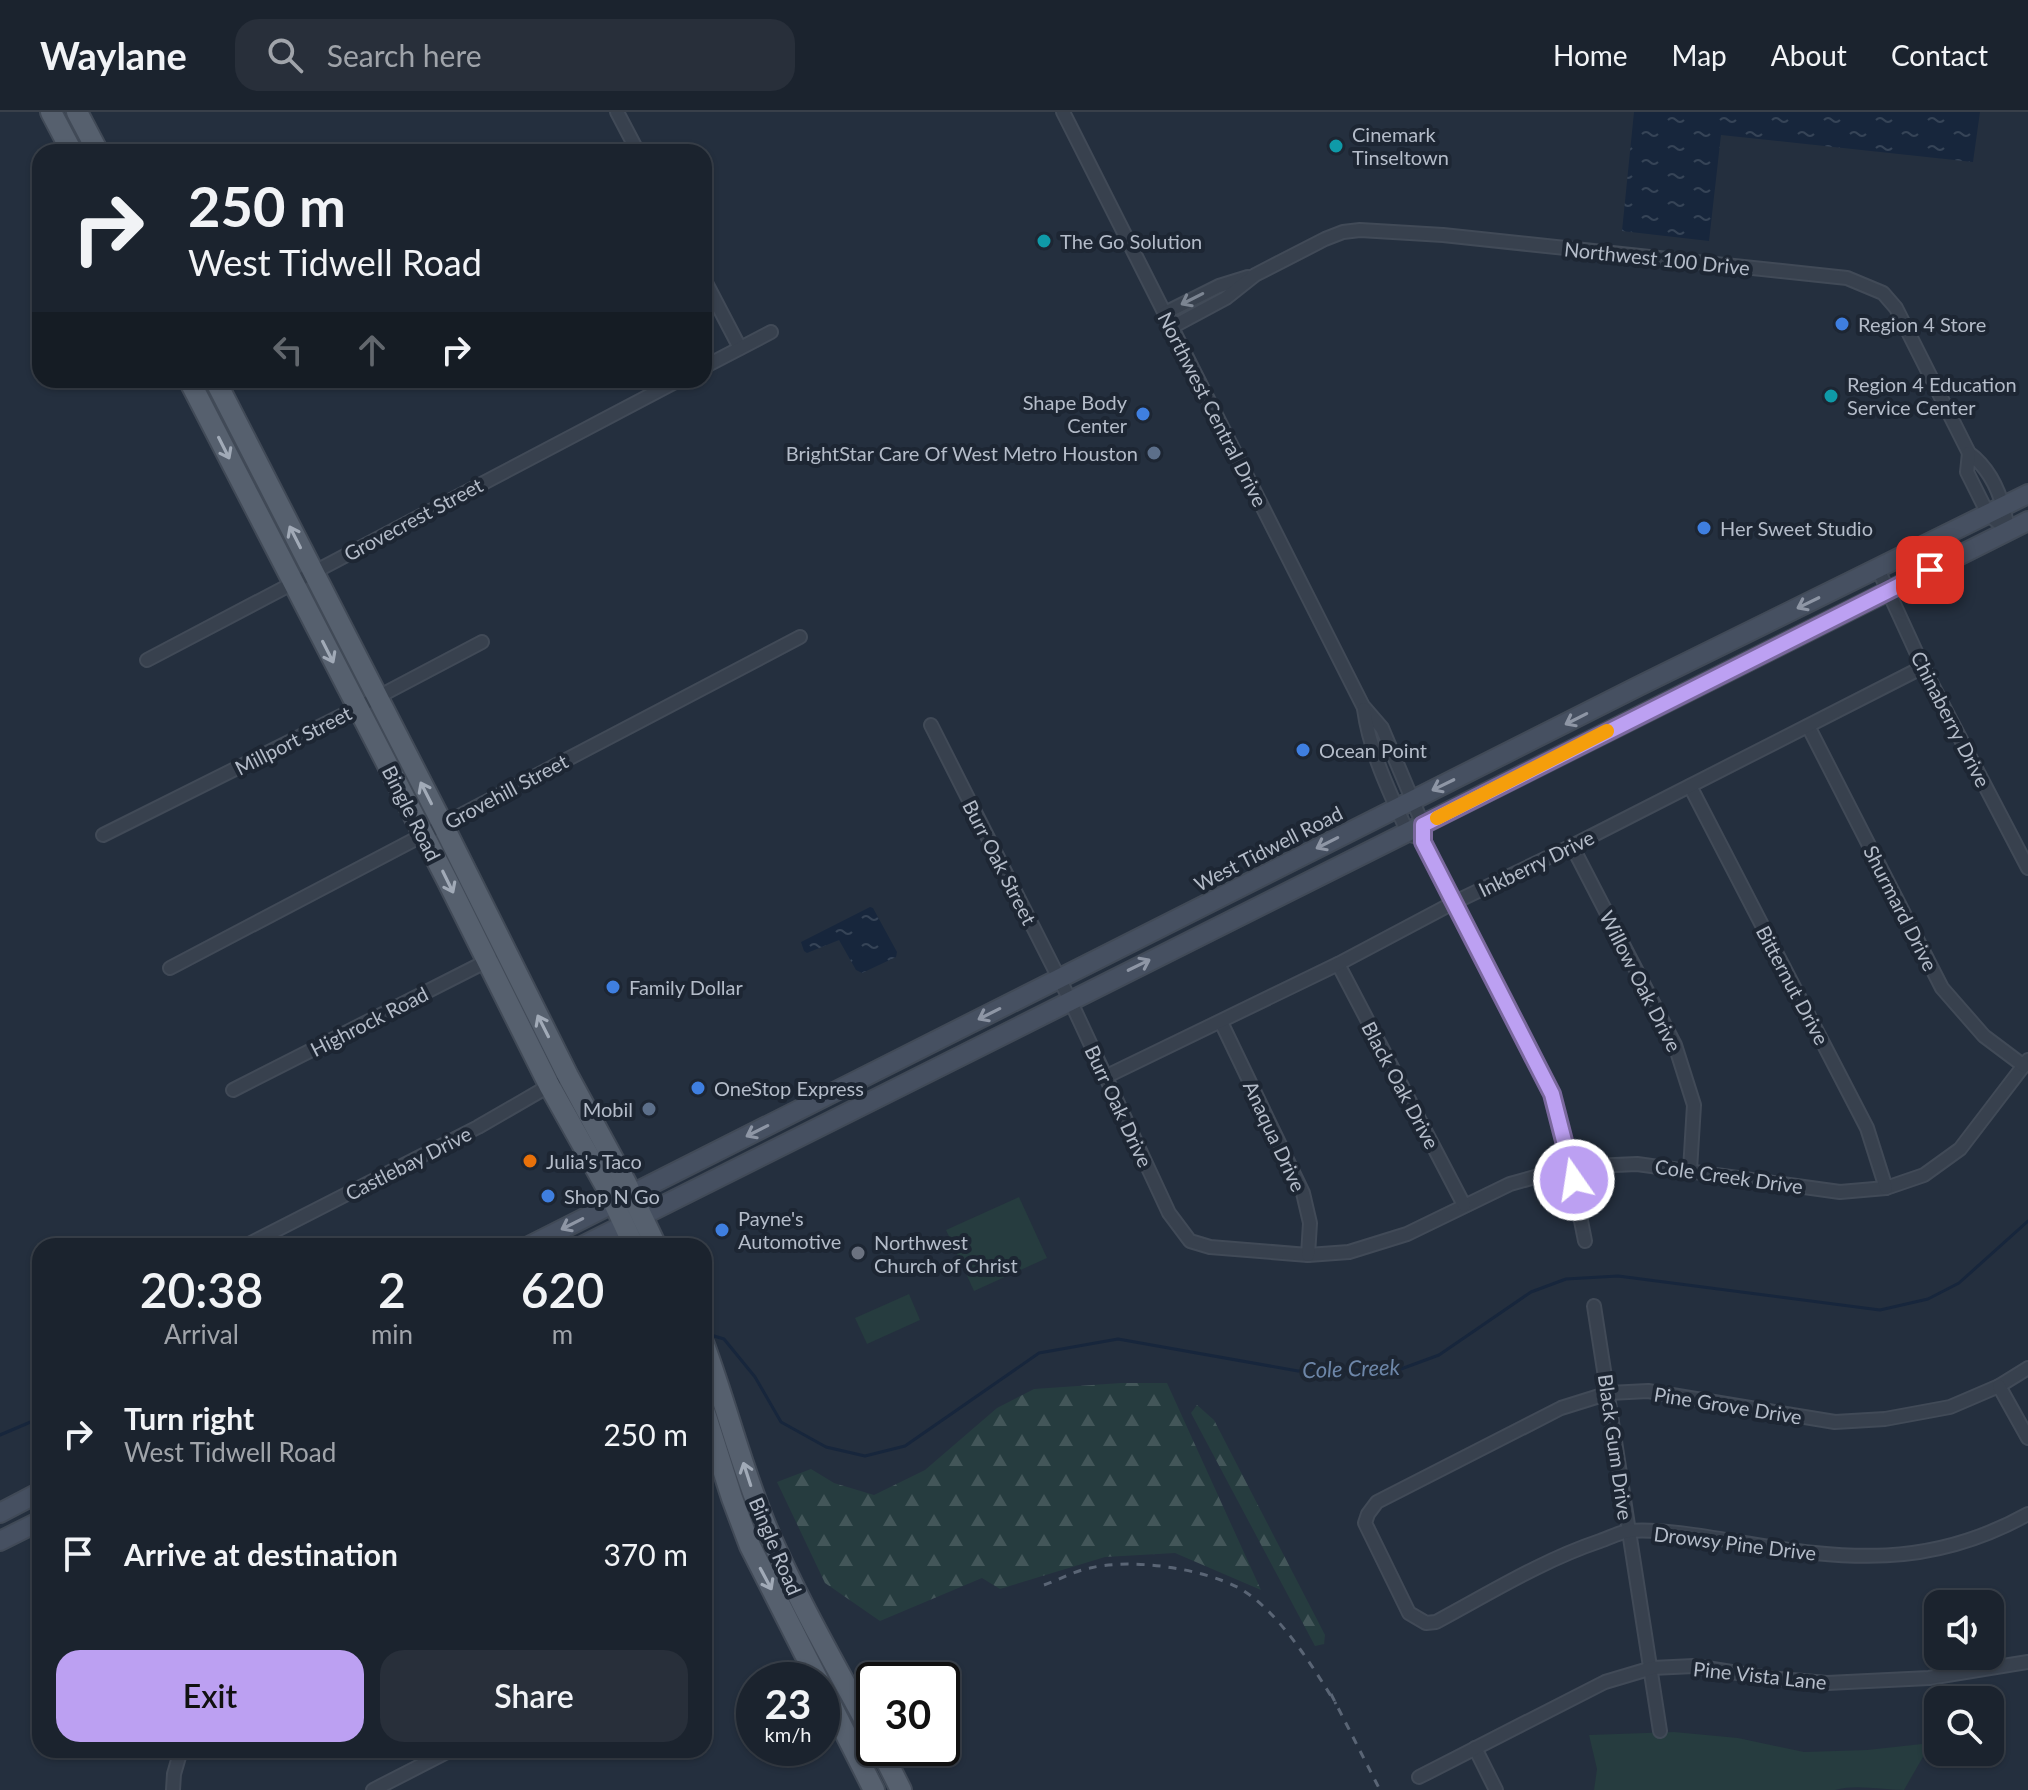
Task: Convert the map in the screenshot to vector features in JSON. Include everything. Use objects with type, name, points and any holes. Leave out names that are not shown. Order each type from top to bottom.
[{"type":"main road","points":[[51,112],[68,144]]},
{"type":"main road","points":[[77,112],[94,144]]},
{"type":"main road","name":"Bingle Road","points":[[193,388],[423,834],[495,957],[633,1221],[649,1238]]},
{"type":"main road","name":"Bingle Road","points":[[219,388],[443,825],[495,957]]},
{"type":"main road","name":"West Tidwell Road","points":[[545,1238],[1639,686],[2028,494]]},
{"type":"main road","points":[[598,1238],[1070,1000],[1418,833],[1652,708],[2028,521]]},
{"type":"main road","points":[[1639,686],[1652,708]]},
{"type":"main road","points":[[902,1057],[913,1079]]},
{"type":"main road","points":[[788,1115],[800,1136]]},
{"type":"main road","name":"Bingle Road","points":[[633,1221],[634,1238]]},
{"type":"main road","name":"Bingle Road","points":[[712,1379],[715,1420],[740,1521],[761,1571],[787,1616],[802,1628],[856,1710]]},
{"type":"main road","points":[[0,1513],[32,1496]]},
{"type":"main road","points":[[0,1541],[32,1525]]},
{"type":"main road","name":"Bingle Road","points":[[802,1628],[812,1662]]},
{"type":"main road","points":[[840,1723],[874,1790]]},
{"type":"main road","points":[[889,1766],[901,1790]]},
{"type":"street","points":[[617,112],[634,144]]},
{"type":"street","name":"Northwest Central Drive","points":[[1063,112],[1363,706],[1382,728],[1405,804],[1418,833]]},
{"type":"street","name":"Northwest 100 Drive","points":[[1165,313],[1219,286],[1255,275],[1334,235],[1369,230],[1443,235],[1847,278],[1883,293],[1896,308],[1969,453],[1983,463],[1996,510],[2008,531]]},
{"type":"street","name":"Northwest 100 Drive","points":[[1172,327],[1226,298],[1255,275]]},
{"type":"street","points":[[712,294],[740,348]]},
{"type":"street","points":[[712,363],[771,332]]},
{"type":"street","name":"Grovecrest Street","points":[[147,660],[664,388]]},
{"type":"street","name":"Chinaberry Drive","points":[[1878,569],[1923,667],[2028,868]]},
{"type":"street","name":"Grovehill Street","points":[[170,968],[800,637]]},
{"type":"street","name":"Millport Street","points":[[103,835],[482,642]]},
{"type":"street","name":"Inkberry Drive","points":[[1105,1077],[1338,964],[1923,667]]},
{"type":"street","name":"Burr Oak Street","points":[[931,725],[1070,1000]]},
{"type":"street","name":"Shurmard Drive","points":[[1808,726],[1942,988],[1984,1036],[2026,1063]]},
{"type":"street","name":"Bitternut Drive","points":[[1690,786],[1867,1128],[1886,1188]]},
{"type":"street","points":[[1418,833],[1552,1094],[1571,1167],[1585,1241]]},
{"type":"street","name":"Willow Oak Drive","points":[[1572,846],[1675,1045],[1694,1105],[1690,1170]]},
{"type":"street","name":"Highrock Road","points":[[233,1090],[495,957]]},
{"type":"street","name":"Black Oak Drive","points":[[1338,964],[1464,1205]]},
{"type":"street","name":"Burr Oak Drive","points":[[1070,1000],[1169,1213]]},
{"type":"street","name":"Anaqua Drive","points":[[1221,1022],[1303,1193],[1310,1223],[1308,1255]]},
{"type":"street","name":"Cole Creek Drive","points":[[1169,1213],[1190,1241],[1210,1247],[1308,1255],[1349,1252],[1393,1239],[1510,1184],[1571,1167],[1637,1164],[1840,1192],[1886,1188],[1924,1175],[1960,1149],[2026,1063]]},
{"type":"street","name":"Castlebay Drive","points":[[261,1238],[478,1127],[559,1081]]},
{"type":"street","name":"Black Gum Drive","points":[[1594,1306],[1660,1731]]},
{"type":"street","name":"Pine Grove Drive","points":[[1386,1572],[1365,1523],[1377,1502],[1561,1408],[1609,1393],[1648,1391],[1835,1422],[1885,1419],[1950,1407],[1999,1386],[2028,1368]]},
{"type":"street","points":[[1999,1386],[2028,1438]]},
{"type":"street","name":"Drowsy Pine Drive","points":[[1386,1572],[1409,1613],[1426,1623],[1436,1622],[1568,1552],[1628,1531],[1699,1535],[1841,1556],[1896,1556],[1951,1547],[2028,1514]]},
{"type":"street","name":"Pine Vista Lane","points":[[1419,1777],[1605,1682],[1652,1668],[1694,1666],[1827,1683],[1929,1678],[2028,1662]]},
{"type":"street","points":[[1475,1748],[1496,1790]]},
{"type":"street","points":[[173,1790],[179,1758]]},
{"type":"street","points":[[373,1790],[435,1758]]},
{"type":"green space","points":[[1019,1197],[1047,1258],[974,1291],[946,1230]]},
{"type":"green space","points":[[909,1294],[920,1320],[867,1344],[855,1318]]},
{"type":"green space","points":[[1167,1383],[1261,1590],[1175,1553],[1105,1557],[1000,1589],[982,1578],[880,1621],[825,1583],[777,1482],[811,1469],[834,1483],[874,1495],[925,1470],[997,1408],[1034,1389]]},
{"type":"green space","points":[[1197,1405],[1214,1420],[1325,1635],[1324,1644],[1315,1646],[1191,1413]]},
{"type":"green space","points":[[1674,1732],[1738,1738],[1804,1752],[1924,1744],[1924,1755],[1904,1790],[1860,1787],[1835,1790],[1594,1790],[1597,1769],[1589,1735]]},
{"type":"water","points":[[1634,112],[1980,112],[1973,162],[1721,135],[1709,241],[1622,231]]},
{"type":"water","points":[[870,907],[897,952],[896,957],[862,973],[856,970],[839,940],[807,953],[804,951],[801,942]]},
{"type":"waterway","name":"Cole Creek","points":[[712,1335],[724,1339],[755,1377],[781,1422],[826,1447],[865,1456],[905,1446],[1039,1353],[1118,1339],[1298,1371],[1401,1369],[1439,1355],[1531,1292],[1566,1279],[1618,1276],[1880,1310],[1928,1299],[1959,1283],[2028,1221]]},
{"type":"waterway","name":"Cole Creek","points":[[0,1435],[32,1421]]},
{"type":"railway","points":[[1044,1585],[1084,1569],[1125,1564],[1186,1570],[1223,1581],[1253,1598],[1281,1625],[1336,1704]]},
{"type":"railway","points":[[1331,1694],[1380,1790]]},
{"type":"slow traffic","points":[[1437,818],[1607,731]]},
{"type":"place","name":"Cinemark Tinseltown","points":[[1336,146]]},
{"type":"place","name":"The Go Solution","points":[[1044,241]]},
{"type":"place","name":"Region 4 Store","points":[[1842,324]]},
{"type":"place","name":"Region 4 Education Service Center","points":[[1831,396]]},
{"type":"place","name":"Shape Body Center","points":[[1143,414]]},
{"type":"place","name":"BrightStar Care Of West Metro Houston","points":[[1154,453]]},
{"type":"place","name":"Her Sweet Studio","points":[[1704,528]]},
{"type":"place","name":"Ocean Point","points":[[1303,750]]},
{"type":"place","name":"Family Dollar","points":[[613,987]]},
{"type":"place","name":"OneStop Express","points":[[698,1088]]},
{"type":"place","name":"Mobil","points":[[649,1109]]},
{"type":"place","name":"Julia's Taco","points":[[530,1161]]},
{"type":"place","name":"Shop N Go","points":[[548,1196]]},
{"type":"place","name":"Payne's Automotive","points":[[722,1230]]},
{"type":"place","name":"Northwest Church of Christ","points":[[858,1253]]},
{"type":"route","points":[[1574,1180],[1552,1094],[1423,842],[1423,825],[1930,570]]}]
